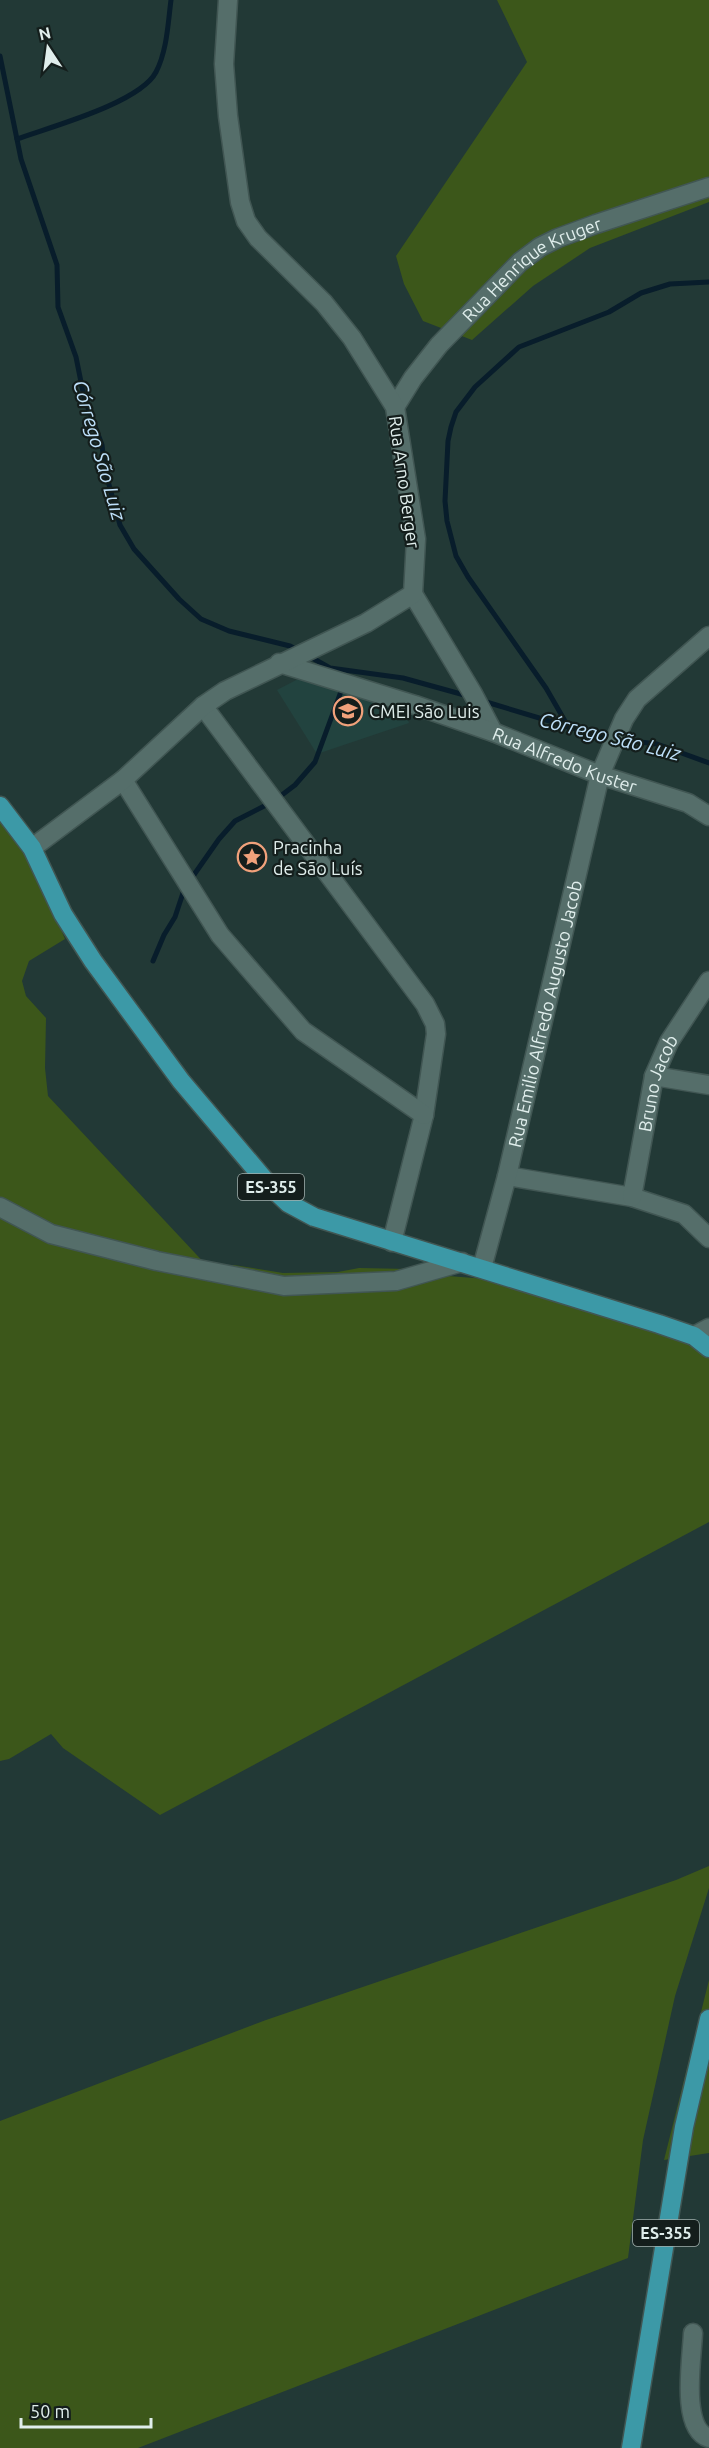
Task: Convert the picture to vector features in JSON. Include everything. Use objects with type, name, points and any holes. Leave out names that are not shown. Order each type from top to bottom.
[{"type":"main road","name":"ES-355","points":[[0,806],[32,848],[63,914],[93,962],[181,1081],[269,1185],[288,1203],[314,1217],[392,1242],[701,1332],[709,1348]]},
{"type":"main road","name":"ES-355","points":[[631,2448],[684,2127],[709,2019]]},
{"type":"street","name":"Rua Arno Berger","points":[[228,0],[224,64],[228,116],[240,202],[246,221],[258,238],[324,303],[369,363],[395,407],[416,539],[413,594]]},
{"type":"street","name":"Rua Henrique Kruger","points":[[395,407],[413,378],[439,345],[503,278],[540,247],[587,228],[709,187]]},
{"type":"street","points":[[32,848],[123,780],[203,706],[245,680],[366,623],[413,594],[493,732]]},
{"type":"street","name":"Rua Emilio Alfredo Augusto Jacob","points":[[482,1268],[507,1176],[604,767],[624,719],[645,691],[709,636]]},
{"type":"street","name":"Rua Alfredo Kuster","points":[[279,663],[604,767],[688,803],[709,816]]},
{"type":"street","points":[[203,706],[431,1015],[436,1034],[424,1114],[392,1242]]},
{"type":"street","points":[[123,780],[220,935],[303,1031],[424,1114]]},
{"type":"street","name":"Bruno Jacob","points":[[632,1197],[654,1076],[669,1042],[709,981]]},
{"type":"street","points":[[654,1076],[709,1085]]},
{"type":"street","points":[[507,1176],[632,1197],[684,1214],[709,1239]]},
{"type":"street","points":[[0,1207],[51,1234],[157,1261],[284,1286],[396,1281],[462,1262]]},
{"type":"street","points":[[693,2333],[691,2415],[701,2434],[709,2438]]},
{"type":"shaded area","name":"CMEI São Luis","points":[[300,678],[402,699],[409,723],[317,754],[277,690]]},
{"type":"green space","points":[[497,0],[709,0],[709,202],[590,248],[533,286],[472,340],[423,321],[404,284],[396,256],[527,62]]},
{"type":"green space","points":[[0,804],[46,893],[65,939],[29,961],[22,981],[26,996],[46,1018],[45,1068],[48,1096],[209,1268],[234,1265],[283,1273],[338,1272],[359,1268],[409,1269],[448,1276],[515,1281],[649,1321],[709,1354],[709,1522],[160,1815],[63,1748],[51,1734],[9,1759],[0,1761]]},
{"type":"green space","points":[[709,1866],[709,1888],[675,1996],[643,2140],[628,2258],[138,2448],[0,2448],[0,2121],[266,2020],[676,1880]]},
{"type":"green space","points":[[709,1980],[709,2153],[664,2160]]},
{"type":"waterway","points":[[17,139],[114,104],[147,83],[156,72],[163,55],[171,0]]},
{"type":"waterway","name":"Córrego São Luiz","points":[[0,56],[21,159],[57,265],[58,307],[76,357],[84,397],[102,445],[105,470],[120,525],[134,549],[179,599],[201,619],[229,631],[290,646],[299,651]]},
{"type":"waterway","points":[[569,728],[546,688],[468,577],[456,556],[447,521],[445,501],[448,441],[451,427],[456,412],[475,387],[519,347],[609,312],[641,293],[670,284],[709,282]]},
{"type":"waterway","name":"Córrego São Luiz","points":[[307,655],[330,668],[403,678],[468,696]]},
{"type":"waterway","points":[[191,879],[219,839],[235,821],[274,801],[295,785],[315,762],[343,686]]},
{"type":"waterway","name":"Córrego São Luiz","points":[[483,701],[606,738],[657,744],[709,763]]},
{"type":"waterway","points":[[153,961],[175,917],[185,887]]},
{"type":"place","name":"CMEI São Luis","points":[[348,711]]},
{"type":"place","name":"Pracinha de São Luís","points":[[252,857]]}]
